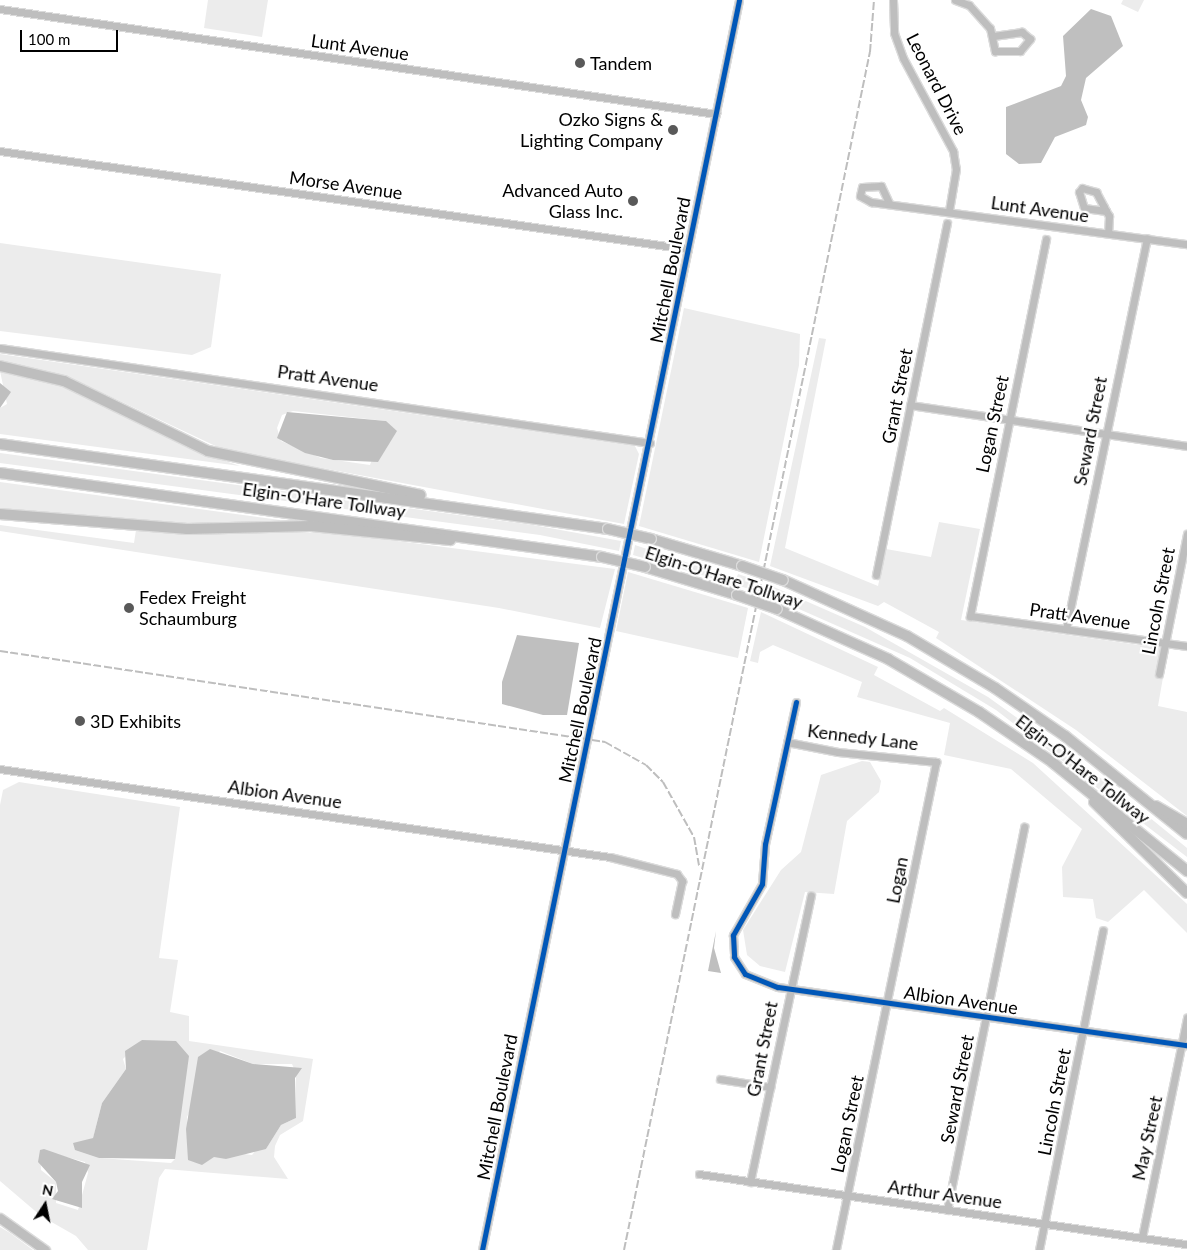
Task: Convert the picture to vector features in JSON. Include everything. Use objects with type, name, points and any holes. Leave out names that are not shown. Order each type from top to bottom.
[{"type":"highway","points":[[0,366],[64,381],[208,451],[481,509]]},
{"type":"highway","name":"Elgin-O'Hare Tollway","points":[[0,444],[481,509],[608,529],[651,539],[742,566],[783,580],[872,619],[968,670],[1049,724],[1187,834]]},
{"type":"highway","name":"Elgin-O'Hare Tollway","points":[[0,473],[504,541],[645,567],[736,595],[777,609],[933,684],[1073,779],[1187,871]]},
{"type":"highway","points":[[0,514],[187,529],[311,526],[504,541]]},
{"type":"highway","points":[[1073,779],[1187,893]]},
{"type":"highway","points":[[1149,803],[1187,824]]},
{"type":"main road","points":[[0,1218],[45,1250]]},
{"type":"street","name":"Mitchell Boulevard","points":[[482,1250],[650,443],[739,0]]},
{"type":"street","name":"Leonard Drive","points":[[893,0],[894,33],[903,58],[953,151],[956,169],[949,211]]},
{"type":"street","points":[[956,0],[971,7],[993,36],[995,51],[1003,54],[1020,51],[1030,39],[1022,32],[993,36]]},
{"type":"street","name":"Lunt Avenue","points":[[0,10],[716,114]]},
{"type":"street","name":"Morse Avenue","points":[[0,151],[688,249]]},
{"type":"street","name":"Lunt Avenue","points":[[889,203],[1187,244]]},
{"type":"street","points":[[1106,211],[1108,233]]},
{"type":"street","name":"Grant Street","points":[[876,575],[947,223]]},
{"type":"street","name":"Seward Street","points":[[1066,629],[1147,238]]},
{"type":"street","name":"Logan Street","points":[[970,616],[1008,418],[1046,239]]},
{"type":"street","name":"Pratt Avenue","points":[[0,348],[650,443]]},
{"type":"street","points":[[910,406],[1008,418],[1187,446]]},
{"type":"street","name":"Lincoln Street","points":[[1159,674],[1187,534]]},
{"type":"street","name":"Pratt Avenue","points":[[970,616],[1187,646]]},
{"type":"street","points":[[787,742],[796,702]]},
{"type":"street","name":"Albion Avenue","points":[[787,742],[765,844],[762,884],[733,935],[739,966],[757,982],[888,1004],[1184,1045]]},
{"type":"street","name":"Kennedy Lane","points":[[787,742],[838,752],[936,762]]},
{"type":"street","name":"Logan","points":[[888,1004],[936,762]]},
{"type":"street","name":"Albion Avenue","points":[[0,769],[565,849]]},
{"type":"street","name":"Seward Street","points":[[947,1210],[1024,827]]},
{"type":"street","points":[[565,849],[677,874],[682,881],[675,914]]},
{"type":"street","name":"Grant Street","points":[[750,1182],[811,895]]},
{"type":"street","name":"Lincoln Street","points":[[1039,1250],[1103,930]]},
{"type":"street","name":"Logan Street","points":[[836,1250],[888,1004]]},
{"type":"street","name":"May Street","points":[[1142,1237],[1184,1045],[1187,1018]]},
{"type":"street","points":[[720,1079],[770,1088]]},
{"type":"street","name":"Arthur Avenue","points":[[699,1174],[1187,1244]]},
{"type":"shaded area","points":[[208,0],[268,0],[262,37],[204,28]]},
{"type":"shaded area","points":[[1123,0],[1144,0],[1138,12],[1121,4]]},
{"type":"shaded area","points":[[1091,9],[1111,16],[1123,46],[1086,78],[1081,100],[1088,117],[1086,125],[1055,137],[1041,163],[1019,164],[1006,154],[1006,107],[1061,86],[1066,76],[1063,36]]},
{"type":"shaded area","points":[[0,243],[221,274],[211,347],[192,355],[0,331]]},
{"type":"shaded area","points":[[684,308],[800,334],[799,365],[759,562],[639,526]]},
{"type":"shaded area","points":[[819,338],[826,339],[785,548],[878,586],[886,549],[931,557],[939,522],[980,529],[961,620],[1168,649],[1158,706],[1187,712],[1187,816],[1076,730],[936,638],[939,632],[884,602],[878,606],[770,566]]},
{"type":"shaded area","points":[[0,354],[635,446],[639,454],[624,524],[224,450],[73,379],[0,360]],"holes":[[[293,411],[386,421],[370,465],[321,458],[281,441],[277,428],[282,415]]]},
{"type":"shaded area","points":[[0,371],[60,385],[188,448],[240,466],[0,434],[0,408],[7,404]]},
{"type":"shaded area","points":[[0,383],[11,392],[0,408]]},
{"type":"shaded area","points":[[287,412],[386,421],[397,431],[378,462],[333,460],[305,453],[277,438]]},
{"type":"shaded area","points":[[0,453],[533,525],[621,541],[619,551],[540,535],[0,463]]},
{"type":"shaded area","points":[[0,482],[280,520],[280,522],[183,524],[0,508]]},
{"type":"shaded area","points":[[0,525],[134,543],[136,530],[335,533],[615,569],[600,628],[499,608],[0,531]]},
{"type":"shaded area","points":[[635,545],[736,579],[738,574],[755,580],[753,590],[633,555]]},
{"type":"shaded area","points":[[628,572],[748,608],[738,658],[616,631]]},
{"type":"shaded area","points":[[767,584],[865,627],[988,697],[1106,782],[1187,848],[1187,857],[996,710],[910,658],[765,594]]},
{"type":"shaded area","points":[[761,612],[878,667],[874,675],[940,711],[944,708],[1033,763],[1187,904],[1187,933],[1144,890],[1108,922],[1096,918],[1093,899],[1063,897],[1062,867],[1082,829],[1011,769],[944,755],[950,723],[857,697],[862,682],[773,645],[760,652],[758,663],[750,661]]},
{"type":"shaded area","points":[[517,635],[579,643],[567,715],[543,715],[502,704],[502,682]]},
{"type":"shaded area","points":[[862,761],[870,762],[881,781],[879,792],[847,821],[834,894],[805,892],[785,972],[760,966],[747,955],[743,930],[781,870],[801,852],[821,775]]},
{"type":"shaded area","points":[[19,782],[180,807],[159,958],[178,960],[170,1012],[189,1016],[189,1041],[313,1059],[303,1121],[280,1135],[275,1146],[274,1157],[288,1179],[165,1169],[159,1178],[147,1250],[88,1250],[76,1236],[41,1216],[0,1181],[0,805],[3,790]],"holes":[[[142,1040],[169,1044],[175,1159],[171,1163],[99,1158],[78,1143],[93,1138],[102,1103],[126,1069],[123,1059]],[[220,1051],[253,1064],[292,1064],[296,1073],[296,1118],[281,1125],[266,1149],[258,1148],[252,1155],[236,1153],[226,1159],[187,1142],[187,1117]],[[40,1150],[85,1162],[88,1173],[78,1210],[56,1203],[56,1182],[41,1170]]]},
{"type":"shaded area","points":[[716,931],[714,948],[721,973],[708,971]]},
{"type":"shaded area","points":[[142,1040],[176,1041],[189,1056],[175,1159],[99,1158],[75,1150],[73,1143],[93,1138],[102,1103],[126,1069],[125,1051]]},
{"type":"shaded area","points":[[210,1049],[253,1064],[302,1068],[295,1078],[296,1118],[281,1125],[266,1149],[226,1159],[214,1157],[202,1165],[188,1160],[186,1129],[198,1057]]},
{"type":"shaded area","points":[[44,1149],[90,1165],[82,1182],[82,1208],[52,1199],[58,1191],[56,1182],[38,1162],[40,1150]]},
{"type":"shaded area","points":[[0,1227],[10,1233],[33,1250],[0,1250]]},
{"type":"railway","points":[[624,1250],[870,52],[874,0]]},
{"type":"railway","points":[[0,651],[605,742],[646,765],[663,782],[694,837],[699,866]]},
{"type":"cycle path","points":[[482,1250],[739,0]]},
{"type":"cycle path","points":[[796,702],[765,844],[762,884],[733,935],[734,957],[745,974],[778,987],[1187,1045]]},
{"type":"place","name":"Tandem","points":[[580,63]]},
{"type":"place","name":"Ozko Signs & Lighting Company","points":[[673,130]]},
{"type":"place","name":"Advanced Auto Glass Inc.","points":[[633,201]]},
{"type":"place","name":"Fedex Freight Schaumburg","points":[[129,608]]},
{"type":"place","name":"3D Exhibits","points":[[80,721]]}]
